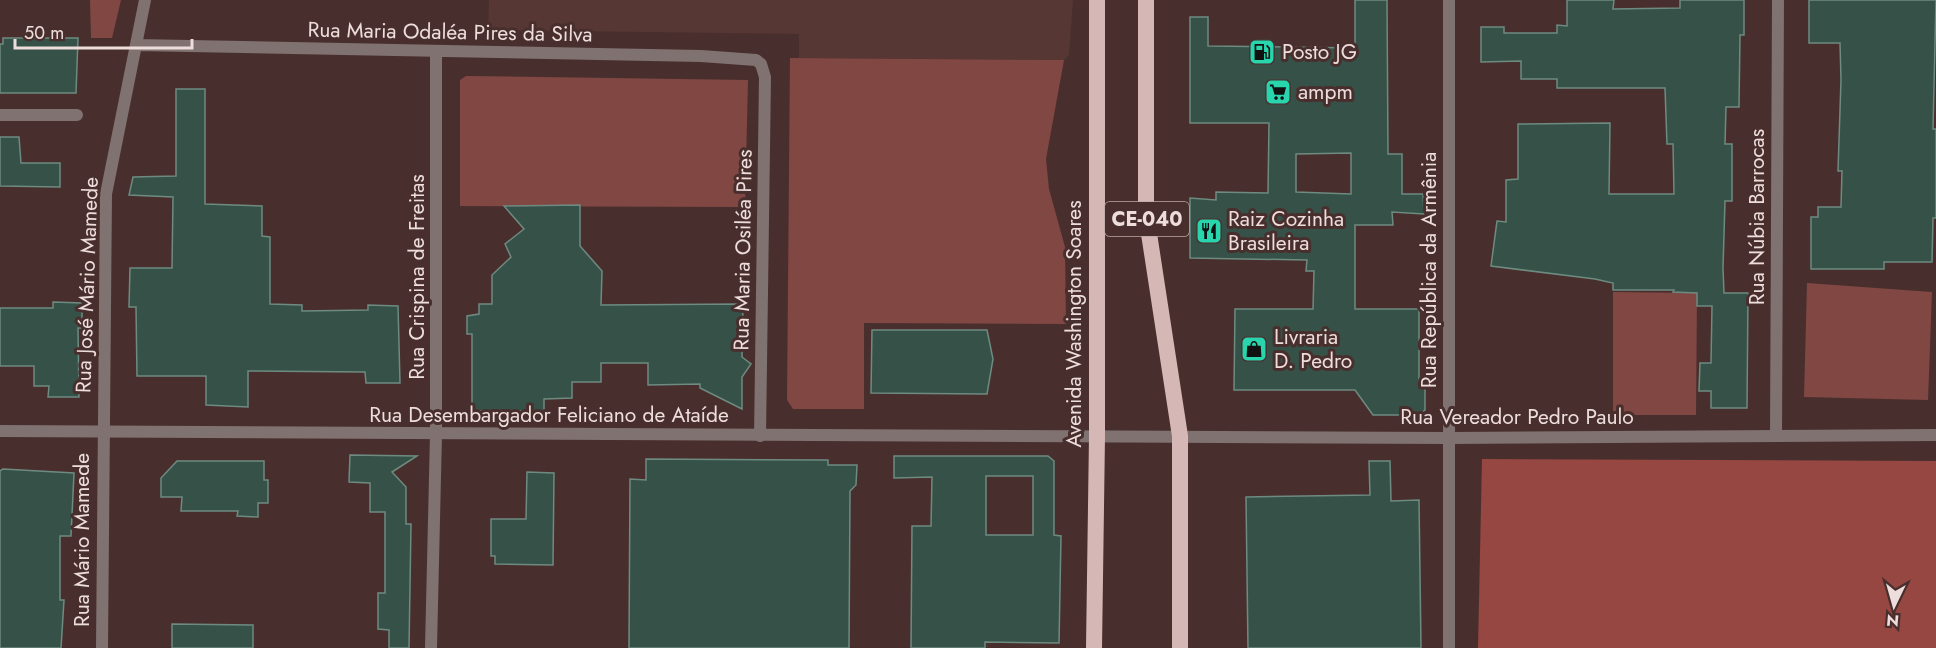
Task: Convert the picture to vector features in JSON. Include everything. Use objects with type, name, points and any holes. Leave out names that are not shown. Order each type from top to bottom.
[{"type":"highway","name":"Avenida Washington Soares","points":[[1094,648],[1097,436],[1097,0]]},
{"type":"highway","name":"CE-040","points":[[1146,0],[1146,214],[1180,436],[1180,648]]},
{"type":"street","name":"Rua José Mário Mamede","points":[[102,431],[106,194],[145,0]]},
{"type":"street","name":"Rua República da Armênia","points":[[1449,0],[1449,648]]},
{"type":"street","name":"Rua Núbia Barrocas","points":[[1776,435],[1778,0]]},
{"type":"street","name":"Rua Maria Odaléa Pires da Silva","points":[[136,45],[746,57],[761,64]]},
{"type":"street","name":"Rua Crispina de Freitas","points":[[431,648],[436,434],[436,51]]},
{"type":"street","name":"Rua Maria Osiléa Pires","points":[[760,436],[765,77],[761,64]]},
{"type":"street","points":[[0,115],[77,115]]},
{"type":"street","name":"Rua Desembargador Feliciano de Ataíde","points":[[0,431],[1097,436]]},
{"type":"street","name":"Rua Mário Mamede","points":[[102,431],[102,648]]},
{"type":"street","name":"Rua Vereador Pedro Paulo","points":[[1097,436],[1448,438],[1936,435]]},
{"type":"shaded area","points":[[90,0],[121,0],[112,38],[91,38]]},
{"type":"shaded area","points":[[489,0],[1073,0],[1069,55],[1064,60],[799,58],[799,34],[488,30]]},
{"type":"shaded area","points":[[790,58],[1064,60],[1046,159],[1049,189],[1065,247],[1066,324],[864,323],[864,409],[793,409],[787,400]]},
{"type":"shaded area","points":[[466,76],[748,80],[745,207],[460,206],[460,80]]},
{"type":"shaded area","points":[[1807,283],[1932,292],[1928,400],[1804,397]]},
{"type":"shaded area","points":[[1613,292],[1697,293],[1696,415],[1613,415]]},
{"type":"shaded area","points":[[1482,459],[1936,461],[1936,648],[1478,648]]},
{"type":"building","points":[[1355,0],[1387,0],[1388,154],[1402,154],[1402,194],[1423,194],[1424,214],[1392,212],[1393,225],[1355,225],[1355,309],[1419,309],[1419,383],[1425,384],[1425,410],[1419,415],[1373,415],[1355,390],[1234,390],[1235,309],[1313,309],[1314,271],[1306,271],[1307,260],[1190,258],[1190,198],[1216,200],[1216,192],[1268,193],[1269,123],[1190,123],[1190,17],[1208,17],[1208,46],[1355,48]],"holes":[[[1351,153],[1351,194],[1296,192],[1296,154]]]},
{"type":"building","points":[[1567,0],[1614,0],[1613,9],[1680,8],[1680,0],[1744,0],[1744,35],[1740,35],[1739,107],[1726,107],[1725,144],[1732,144],[1732,201],[1725,201],[1723,268],[1724,293],[1748,293],[1747,408],[1711,408],[1711,391],[1699,391],[1700,363],[1711,363],[1712,306],[1697,306],[1697,293],[1673,292],[1674,290],[1613,290],[1613,283],[1595,279],[1491,266],[1497,221],[1506,222],[1506,180],[1518,179],[1518,124],[1610,123],[1609,194],[1674,194],[1673,144],[1667,144],[1665,88],[1557,88],[1557,79],[1521,79],[1521,61],[1481,62],[1481,27],[1504,27],[1504,33],[1557,33],[1557,25],[1567,26]]},
{"type":"building","points":[[1809,0],[1936,0],[1933,129],[1936,129],[1936,218],[1933,218],[1932,262],[1884,262],[1884,269],[1811,269],[1811,217],[1818,217],[1818,207],[1841,207],[1842,171],[1838,171],[1840,43],[1809,43]]},
{"type":"building","points":[[3,38],[78,38],[76,93],[0,93],[0,44],[3,44]]},
{"type":"building","points":[[176,89],[205,89],[205,204],[262,206],[262,236],[270,237],[270,304],[302,305],[302,311],[368,310],[368,305],[398,306],[400,383],[366,383],[365,372],[248,371],[248,407],[206,405],[206,376],[137,376],[136,307],[129,307],[130,268],[172,268],[173,197],[129,195],[133,177],[176,176]]},
{"type":"building","points":[[0,137],[19,137],[21,163],[60,163],[60,187],[0,186]]},
{"type":"building","points":[[580,205],[580,246],[602,271],[601,305],[743,304],[742,357],[751,364],[742,377],[742,409],[700,388],[700,384],[648,385],[648,363],[601,363],[601,382],[572,382],[572,398],[544,399],[544,411],[472,411],[472,334],[467,334],[467,316],[479,314],[479,304],[492,304],[492,275],[511,257],[505,244],[524,229],[504,206]]},
{"type":"building","points":[[53,302],[82,303],[82,328],[78,328],[79,397],[48,397],[49,386],[34,386],[34,366],[0,366],[0,308],[53,308]]},
{"type":"building","points":[[872,330],[987,330],[993,359],[987,394],[871,393]]},
{"type":"building","points":[[350,455],[417,456],[392,472],[406,487],[406,524],[411,524],[409,648],[389,648],[389,630],[378,629],[378,593],[385,593],[385,512],[370,512],[370,483],[349,482]]},
{"type":"building","points":[[894,456],[1048,456],[1054,461],[1054,535],[1061,536],[1059,643],[985,642],[985,648],[911,648],[912,526],[931,526],[932,477],[894,478]],"holes":[[[986,476],[1033,476],[1033,535],[986,535]]]},
{"type":"building","points":[[646,459],[828,460],[828,465],[857,465],[856,485],[850,491],[849,648],[629,648],[630,479],[646,480]]},
{"type":"building","points":[[177,461],[264,461],[264,480],[268,480],[268,503],[258,503],[258,517],[237,516],[238,511],[181,511],[182,497],[161,497],[161,478]]},
{"type":"building","points":[[1369,461],[1390,461],[1391,501],[1419,500],[1421,648],[1248,648],[1246,497],[1370,495]]},
{"type":"building","points":[[3,469],[74,473],[71,536],[60,536],[60,600],[64,600],[61,648],[0,648],[0,471]]},
{"type":"building","points":[[527,472],[554,473],[553,565],[495,564],[495,556],[491,556],[491,519],[526,519]]},
{"type":"building","points":[[172,624],[253,625],[253,648],[172,648]]},
{"type":"place","name":"Posto JG","points":[[1262,52]]},
{"type":"place","name":"ampm","points":[[1278,92]]},
{"type":"place","name":"Raiz Cozinha Brasileira","points":[[1209,231]]},
{"type":"place","name":"Livraria D. Pedro","points":[[1254,349]]}]
